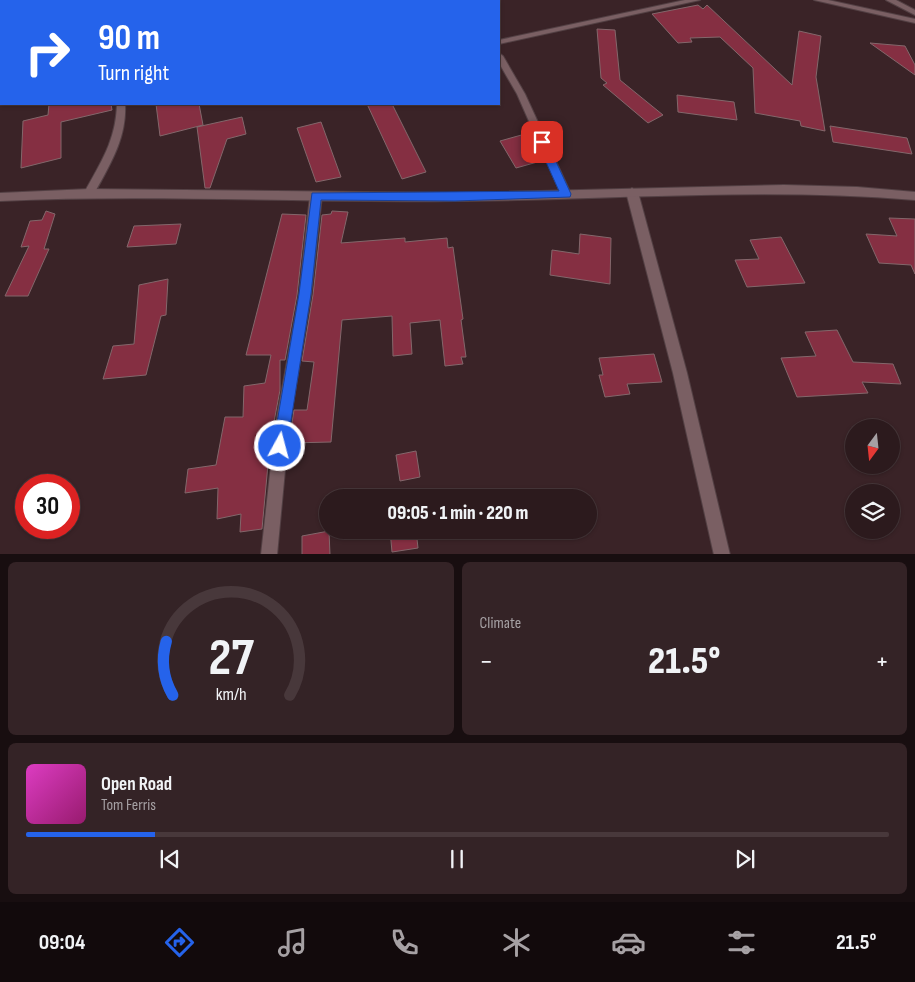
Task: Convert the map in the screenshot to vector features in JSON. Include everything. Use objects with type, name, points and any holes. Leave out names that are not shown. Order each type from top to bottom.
[{"type":"main road","points":[[0,197],[89,194],[455,197],[784,189],[857,191],[915,196]]},
{"type":"main road","points":[[632,192],[670,329],[700,450],[722,554]]},
{"type":"main road","points":[[269,554],[282,428],[305,294],[316,196]]},
{"type":"lane","points":[[500,42],[696,0]]},
{"type":"lane","points":[[818,0],[915,21]]},
{"type":"lane","points":[[890,0],[915,13]]},
{"type":"lane","points":[[500,58],[520,94],[566,194]]},
{"type":"lane","points":[[89,194],[118,137],[123,118],[121,105]]},
{"type":"building","points":[[698,5],[703,9],[707,5],[792,85],[799,31],[821,36],[816,77],[825,131],[801,126],[800,121],[755,113],[753,68],[720,37],[690,38],[692,42],[678,43],[652,14]]},
{"type":"building","points":[[597,29],[615,30],[620,80],[663,115],[648,123],[603,85],[607,83],[601,78]]},
{"type":"building","points":[[870,43],[905,46],[915,65],[915,75]]},
{"type":"building","points":[[677,95],[734,102],[737,120],[678,112]]},
{"type":"building","points":[[49,105],[111,105],[112,110],[61,122],[61,158],[21,168],[23,121],[48,115]]},
{"type":"building","points":[[156,105],[199,105],[203,125],[160,136]]},
{"type":"building","points":[[367,105],[392,105],[426,172],[402,179]]},
{"type":"building","points":[[242,117],[246,134],[227,139],[210,188],[205,188],[197,127]]},
{"type":"building","points":[[321,122],[341,177],[316,182],[297,128]]},
{"type":"building","points":[[830,126],[907,138],[912,154],[833,142]]},
{"type":"building","points":[[525,134],[541,161],[516,168],[500,141]]},
{"type":"building","points":[[46,211],[55,214],[44,249],[49,249],[28,296],[5,296],[29,246],[21,247],[30,221],[42,220]]},
{"type":"building","points":[[332,211],[348,212],[341,243],[405,238],[405,242],[447,238],[448,248],[453,247],[466,357],[461,357],[463,364],[445,366],[440,320],[410,323],[412,354],[393,356],[392,316],[342,320],[331,442],[289,443],[294,410],[307,410],[314,362],[302,361],[313,295],[322,215],[331,214]]},
{"type":"building","points":[[282,214],[306,215],[297,295],[285,360],[280,360],[280,390],[270,443],[262,529],[240,532],[241,514],[217,519],[218,488],[185,493],[188,469],[216,465],[225,417],[243,417],[244,386],[265,383],[271,355],[246,355]]},
{"type":"building","points":[[889,218],[915,219],[915,274],[911,265],[879,263],[866,234],[897,236]]},
{"type":"building","points":[[181,224],[176,244],[127,247],[134,226]]},
{"type":"building","points":[[580,234],[611,238],[610,284],[550,275],[552,250],[579,254]]},
{"type":"building","points":[[781,237],[805,283],[747,287],[735,260],[759,259],[750,240]]},
{"type":"building","points":[[168,279],[166,315],[161,316],[146,375],[103,379],[113,346],[134,344],[139,285]]},
{"type":"building","points":[[837,330],[853,362],[893,364],[901,384],[862,382],[868,393],[797,397],[781,358],[816,356],[805,332]]},
{"type":"building","points":[[654,354],[662,382],[627,384],[630,394],[605,397],[599,375],[603,375],[599,358]]},
{"type":"building","points":[[416,451],[420,477],[400,481],[396,455]]},
{"type":"building","points":[[319,533],[319,539],[329,539],[330,554],[302,554],[302,536]]},
{"type":"building","points":[[391,539],[417,539],[418,548],[392,552]]},
{"type":"route","points":[[280,446],[305,294],[316,196],[455,197],[566,194],[542,142]]}]
